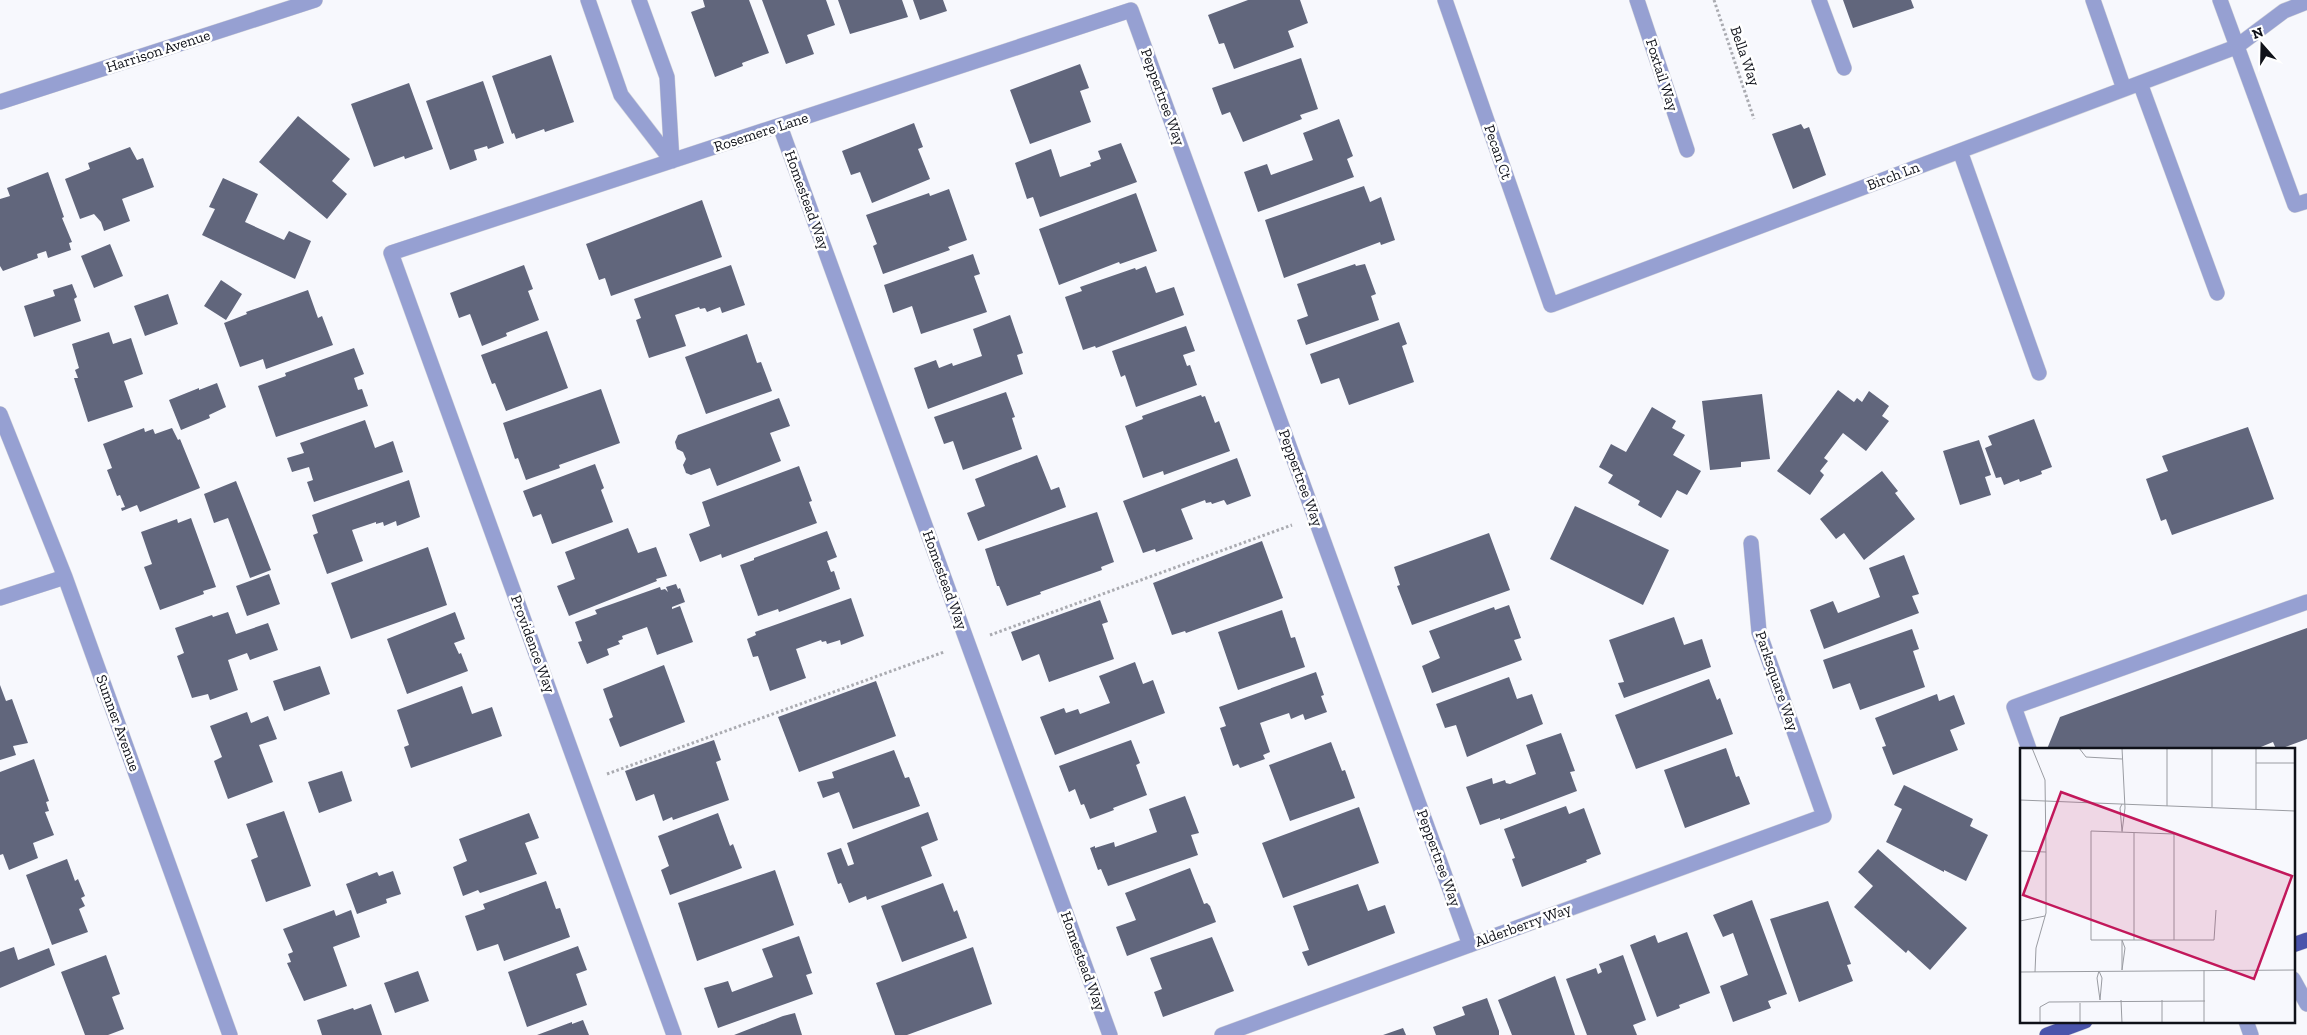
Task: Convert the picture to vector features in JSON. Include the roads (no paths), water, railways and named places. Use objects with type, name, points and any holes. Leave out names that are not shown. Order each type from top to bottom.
[{"type":"main road","points":[[2294,945],[2307,940]]},
{"type":"main road","points":[[2049,1035],[2082,1022]]},
{"type":"street","name":"Harrison Avenue","points":[[0,102],[316,0]]},
{"type":"street","points":[[588,0],[622,95],[672,161]]},
{"type":"street","points":[[640,0],[667,77],[672,161]]},
{"type":"street","name":"Foxtail Way","points":[[1637,0],[1687,150]]},
{"type":"street","points":[[1819,0],[1844,68]]},
{"type":"street","points":[[2093,0],[2124,89]]},
{"type":"street","points":[[2220,0],[2295,205],[2307,201]]},
{"type":"street","name":"Pecan Ct","points":[[1448,1],[1551,305]]},
{"type":"street","name":"Birch Ln","points":[[1551,305],[2236,47],[2284,10],[2307,2]]},
{"type":"street","name":"Rosemere Lane","points":[[391,252],[1131,10]]},
{"type":"street","name":"Peppertree Way","points":[[1131,10],[1470,945]]},
{"type":"street","points":[[2140,83],[2217,293]]},
{"type":"street","name":"Homestead Way","points":[[780,126],[1110,1035]]},
{"type":"street","points":[[1960,151],[2039,373]]},
{"type":"street","name":"Providence Way","points":[[391,252],[674,1035]]},
{"type":"street","name":"Sumner Avenue","points":[[0,414],[64,577],[230,1035]]},
{"type":"street","name":"Parksquare Way","points":[[1751,543],[1759,632],[1824,816]]},
{"type":"street","points":[[0,598],[64,577]]},
{"type":"street","points":[[2029,748],[2014,707],[2307,602]]},
{"type":"street","name":"Alderberry Way","points":[[1222,1035],[1824,816]]},
{"type":"street","points":[[2294,981],[2307,1004]]},
{"type":"street","points":[[2246,1022],[2251,1035]]}]
